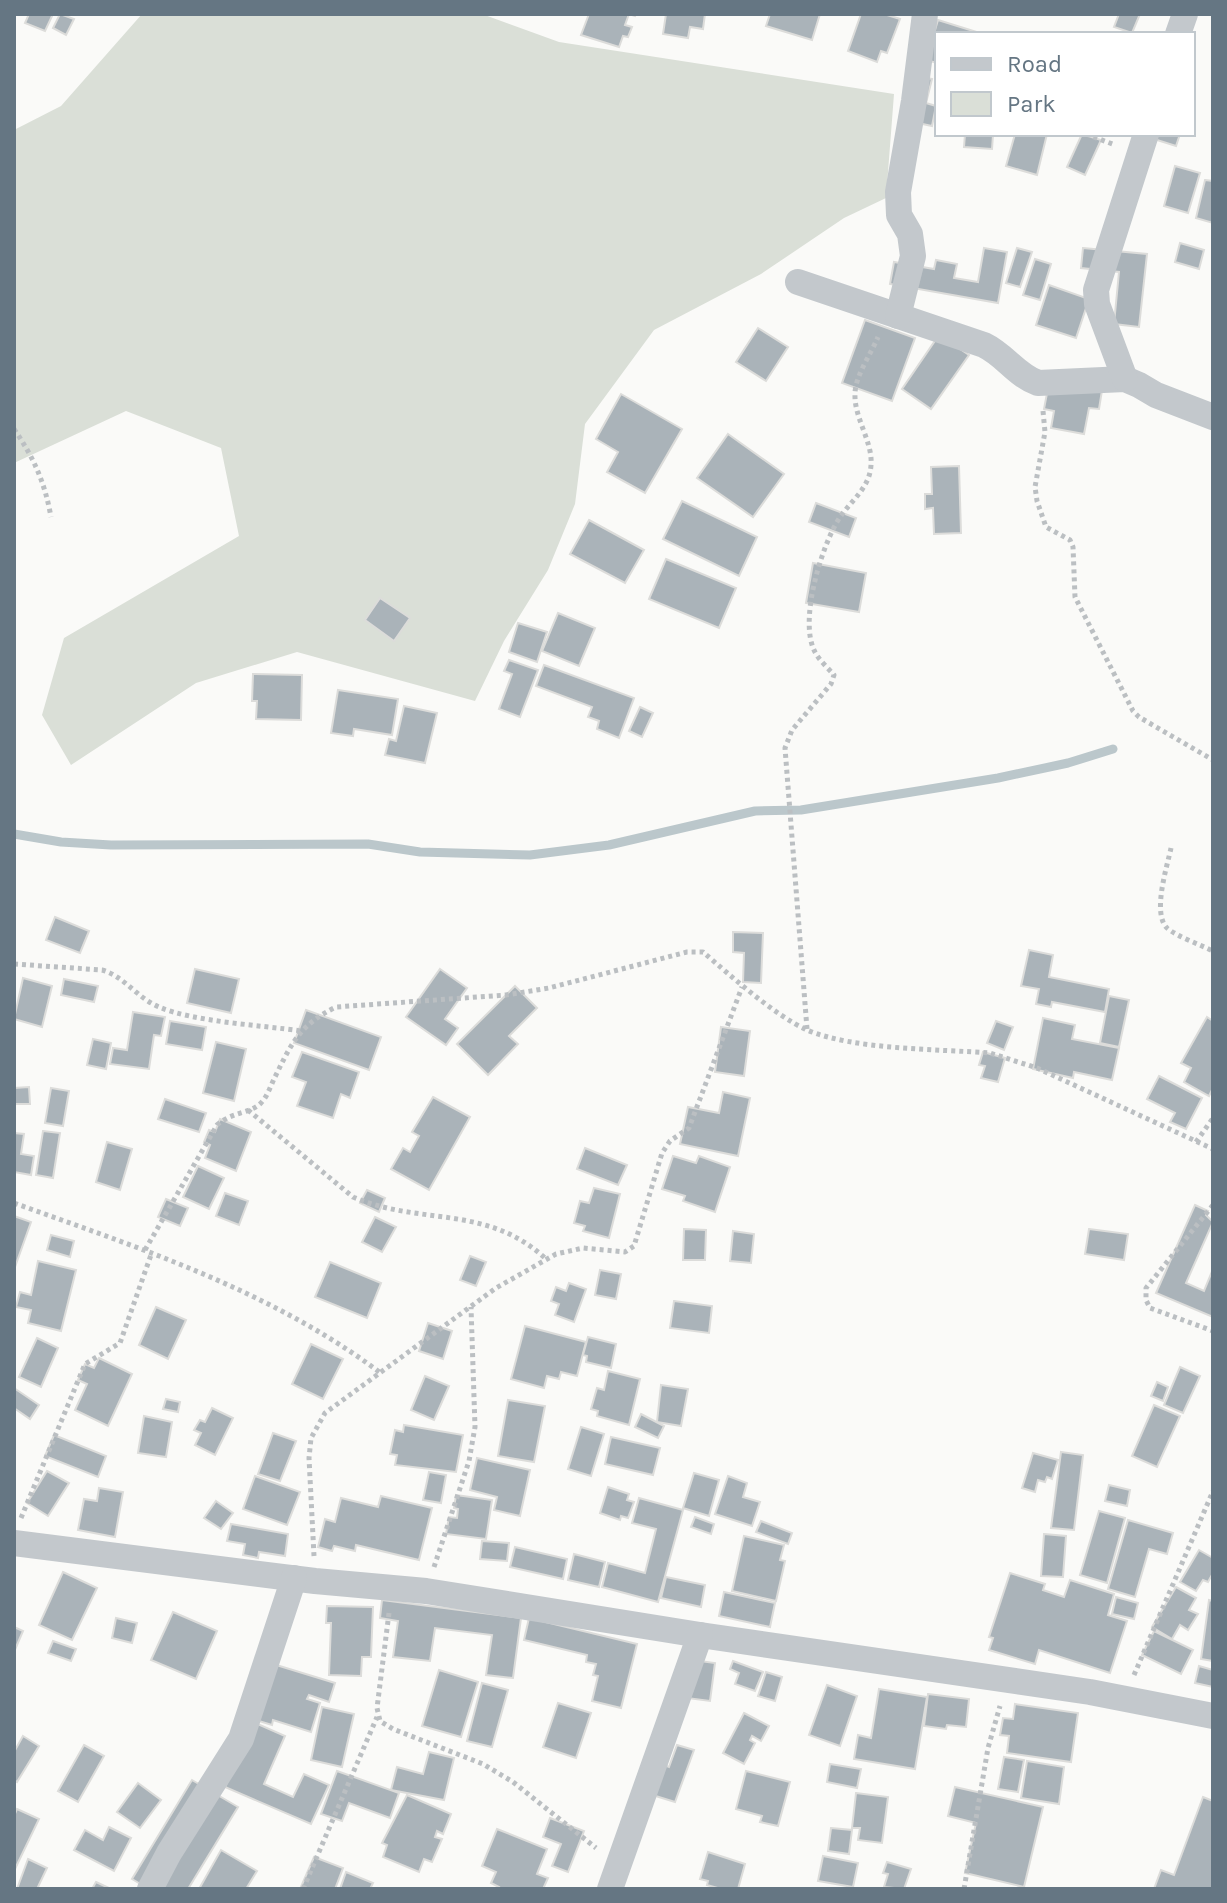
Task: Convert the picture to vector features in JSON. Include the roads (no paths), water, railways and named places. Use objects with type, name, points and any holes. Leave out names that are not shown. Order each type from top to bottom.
[{"type":"street","points":[[893,314],[913,256],[910,234],[899,215],[898,192],[925,14]]},
{"type":"street","points":[[1125,379],[1097,304],[1096,290],[1145,136]]},
{"type":"street","points":[[798,282],[995,350],[1025,378],[1052,384],[1125,379],[1213,417]]},
{"type":"street","points":[[17,1532],[304,1579],[426,1591],[1009,1680],[1213,1716]]},
{"type":"street","points":[[150,1889],[169,1853],[241,1739],[304,1579]]},
{"type":"street","points":[[614,1877],[700,1635]]},
{"type":"waterway","points":[[14,834],[61,842],[111,845],[368,844],[420,852],[530,855],[609,845],[755,811],[801,810],[998,778],[1068,763],[1113,749]]}]
